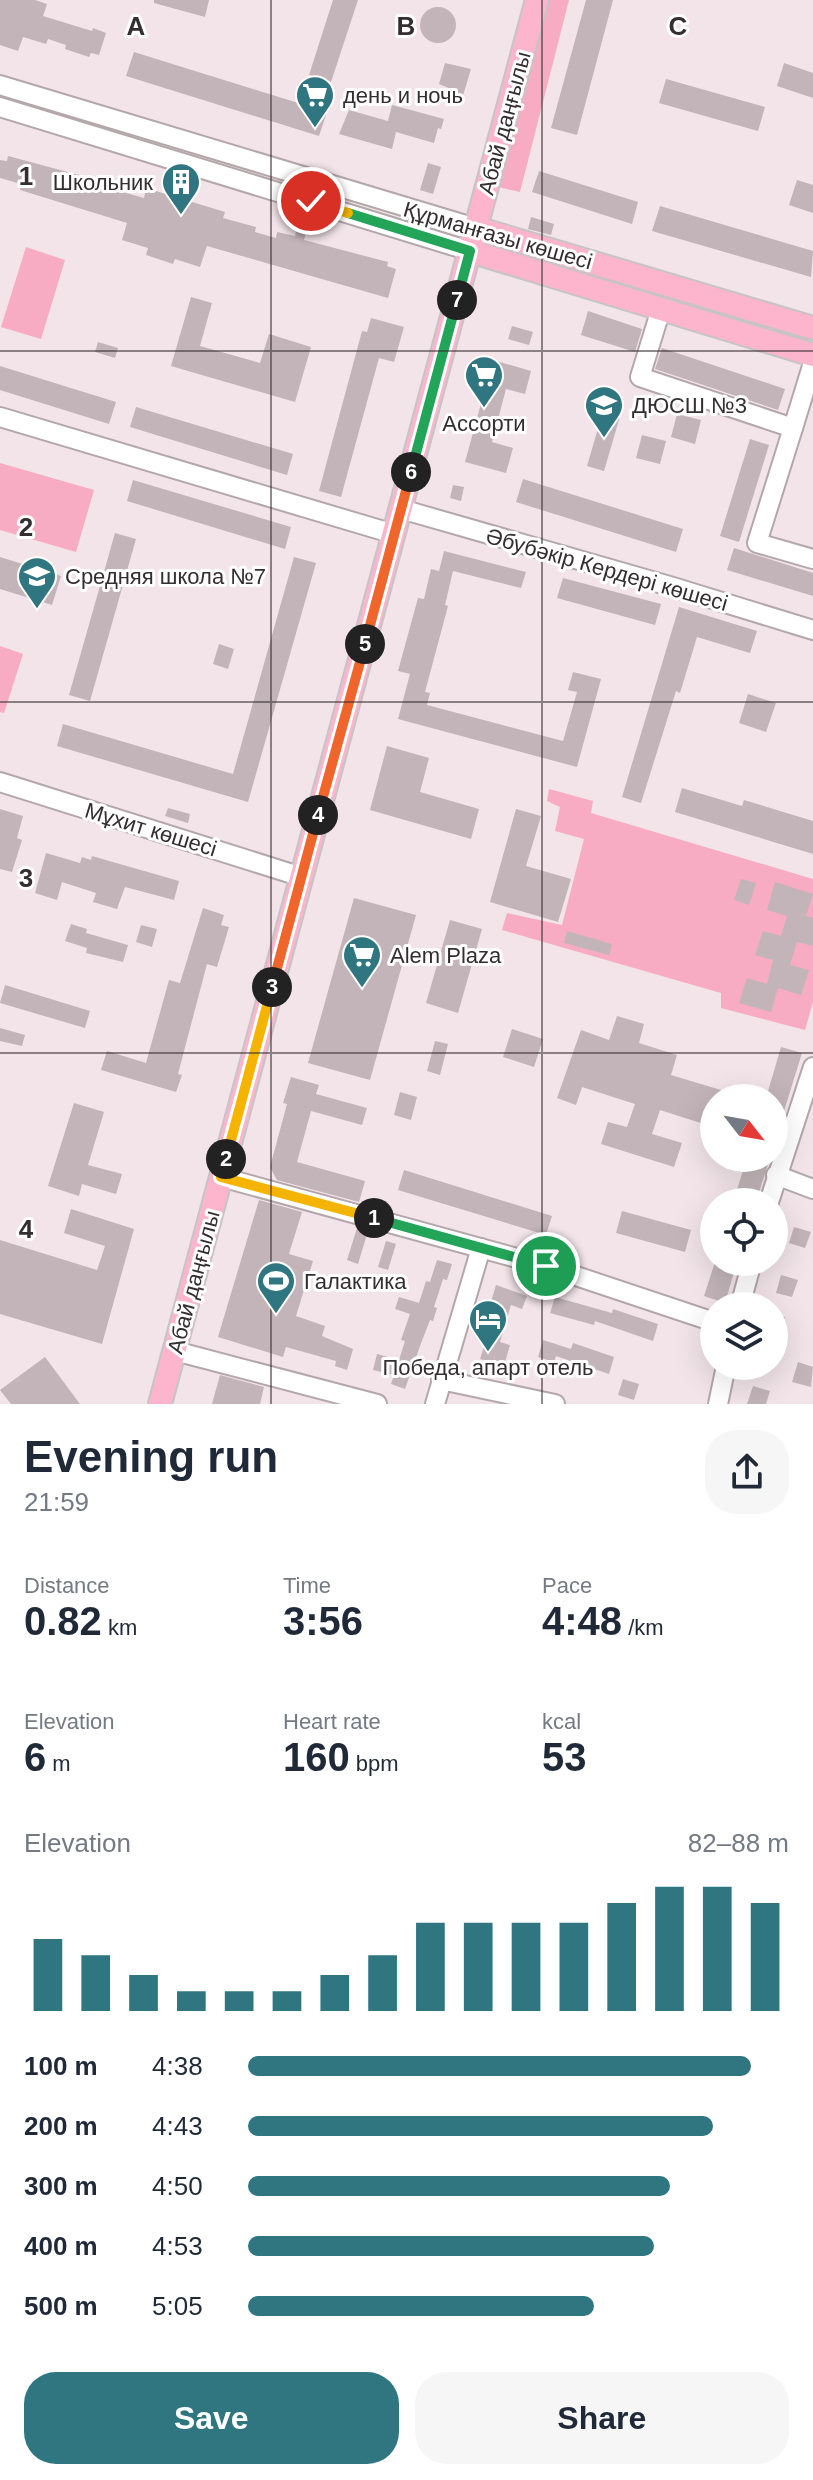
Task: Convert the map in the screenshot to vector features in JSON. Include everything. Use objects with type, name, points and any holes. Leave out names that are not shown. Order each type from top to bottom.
[{"type":"main road","name":"Абай даңғылы","points":[[160,1404],[537,0]]},
{"type":"main road","name":"Құрманғазы көшесі","points":[[476,228],[813,328]]},
{"type":"main road","name":"Құрманғазы көшесі","points":[[470,251],[813,355]]},
{"type":"street","name":"Құрманғазы көшесі","points":[[0,85],[476,228]]},
{"type":"street","points":[[0,107],[470,251]]},
{"type":"street","points":[[661,309],[640,377],[793,428]]},
{"type":"street","points":[[813,363],[757,543],[813,559]]},
{"type":"street","points":[[0,417],[394,534]]},
{"type":"street","name":"Әбубәкір Кердері көшесі","points":[[401,509],[813,630]]},
{"type":"street","name":"Мұхит көшесі","points":[[0,782],[302,877]]},
{"type":"street","points":[[773,1188],[813,1067]]},
{"type":"street","points":[[776,1175],[813,1189]]},
{"type":"street","points":[[221,1177],[546,1266],[700,1317]]},
{"type":"street","points":[[435,1404],[481,1248]]},
{"type":"street","points":[[175,1351],[377,1404]]},
{"type":"street","points":[[441,1380],[555,1404]]},
{"type":"street","points":[[718,1404],[723,1380]]},
{"type":"shaded area","points":[[549,0],[569,0],[520,192],[498,187]]},
{"type":"shaded area","points":[[26,247],[65,260],[41,339],[1,327]]},
{"type":"shaded area","points":[[529,253],[810,337],[807,345],[527,261]]},
{"type":"shaded area","points":[[0,463],[94,490],[76,552],[0,530]]},
{"type":"shaded area","points":[[0,646],[23,654],[4,713],[0,712]]},
{"type":"shaded area","points":[[549,789],[593,801],[591,813],[813,879],[813,1002],[805,1030],[721,1008],[721,993],[502,930],[507,913],[562,925],[584,839],[555,831],[560,807],[547,801]]},
{"type":"building","points":[[0,0],[35,0],[47,4],[43,16],[106,33],[99,55],[91,53],[89,57],[48,39],[46,44],[23,37],[18,51],[0,45]]},
{"type":"building","points":[[154,0],[209,0],[205,17],[154,3]]},
{"type":"building","points":[[333,0],[358,0],[331,82],[309,75]]},
{"type":"building","points":[[586,0],[613,0],[577,135],[551,128]]},
{"type":"building","points":[[438,7],[450,13],[456,25],[450,37],[438,43],[426,37],[420,25],[426,13]]},
{"type":"building","points":[[134,52],[327,112],[319,136],[126,76]]},
{"type":"building","points":[[445,63],[471,69],[461,102],[451,89],[439,84]]},
{"type":"building","points":[[784,63],[813,73],[813,98],[777,86]]},
{"type":"building","points":[[666,79],[765,107],[758,131],[659,103]]},
{"type":"building","points":[[392,105],[444,119],[434,143],[396,132],[392,149],[339,134],[349,110],[388,121]]},
{"type":"building","points":[[8,156],[120,186],[119,191],[144,198],[146,188],[225,212],[223,218],[256,227],[255,232],[276,238],[277,232],[295,236],[301,212],[311,215],[304,240],[388,262],[387,266],[396,269],[388,298],[207,246],[200,267],[175,259],[173,264],[146,255],[148,248],[122,240],[127,223],[20,190],[21,184],[0,178],[0,160],[7,161]]},
{"type":"building","points":[[428,163],[441,167],[433,194],[420,190]]},
{"type":"building","points":[[539,171],[638,202],[632,224],[532,192]]},
{"type":"building","points":[[797,180],[813,185],[813,213],[789,205]]},
{"type":"building","points":[[660,206],[813,251],[811,277],[652,231]]},
{"type":"building","points":[[531,217],[554,224],[551,235],[528,229]]},
{"type":"building","points":[[191,297],[212,303],[200,346],[260,363],[269,334],[311,347],[295,402],[171,366]]},
{"type":"building","points":[[588,311],[642,329],[635,352],[581,335]]},
{"type":"building","points":[[371,318],[404,327],[394,362],[379,358],[341,497],[319,491],[362,331],[367,332]]},
{"type":"building","points":[[512,326],[533,332],[529,345],[508,339]]},
{"type":"building","points":[[98,342],[118,348],[115,358],[95,352]]},
{"type":"building","points":[[662,348],[785,389],[778,410],[655,369]]},
{"type":"building","points":[[493,360],[531,371],[525,394],[506,389],[492,442],[513,448],[506,473],[465,462]]},
{"type":"building","points":[[0,366],[116,402],[109,424],[0,390]]},
{"type":"building","points":[[136,407],[293,454],[287,475],[130,427]]},
{"type":"building","name":"ДЮСШ №3","points":[[604,408],[621,413],[604,471],[587,466]]},
{"type":"building","points":[[677,414],[701,420],[695,444],[671,437]]},
{"type":"building","points":[[642,435],[666,441],[660,464],[636,458]]},
{"type":"building","points":[[750,439],[769,445],[739,542],[720,536]]},
{"type":"building","points":[[523,479],[683,529],[676,552],[516,502]]},
{"type":"building","points":[[133,480],[291,527],[285,549],[127,501]]},
{"type":"building","points":[[453,485],[464,487],[461,501],[450,498]]},
{"type":"building","points":[[115,533],[136,539],[90,701],[69,695]]},
{"type":"building","points":[[734,548],[813,573],[813,596],[727,570]]},
{"type":"building","points":[[444,551],[526,572],[521,588],[453,571],[445,605],[448,606],[425,692],[430,693],[427,705],[563,741],[577,692],[568,690],[573,672],[601,679],[577,767],[398,719],[410,674],[398,671],[418,598],[424,599],[431,569],[439,571]]},
{"type":"building","points":[[0,557],[61,576],[52,605],[0,589]]},
{"type":"building","points":[[294,557],[316,563],[248,802],[57,746],[63,724],[233,774]]},
{"type":"building","points":[[563,578],[661,604],[655,625],[557,598]]},
{"type":"building","points":[[679,607],[757,631],[750,653],[697,637],[680,693],[676,691],[641,803],[622,797]]},
{"type":"building","points":[[219,644],[234,649],[228,669],[213,664]]},
{"type":"building","points":[[748,694],[776,703],[766,732],[739,723]]},
{"type":"building","points":[[387,746],[429,758],[420,792],[479,809],[471,839],[370,810]]},
{"type":"building","points":[[682,788],[742,806],[744,800],[813,821],[813,854],[675,812]]},
{"type":"building","points":[[168,808],[190,814],[188,823],[165,816]]},
{"type":"building","points":[[0,809],[23,816],[17,838],[22,840],[12,872],[0,869]]},
{"type":"building","points":[[516,809],[541,816],[526,866],[571,879],[558,922],[490,902]]},
{"type":"building","points":[[46,853],[80,863],[82,857],[91,860],[92,856],[179,881],[174,900],[125,887],[117,909],[93,902],[96,893],[62,882],[57,900],[35,893]]},
{"type":"building","points":[[741,879],[756,883],[749,905],[734,900]]},
{"type":"building","points":[[775,882],[813,894],[806,916],[813,918],[813,946],[797,942],[790,965],[809,970],[801,995],[778,988],[771,1012],[739,1003],[747,978],[767,984],[773,960],[755,955],[763,931],[781,936],[787,916],[767,910]]},
{"type":"building","name":"Alem Plaza","points":[[354,898],[416,915],[370,1080],[308,1063]]},
{"type":"building","points":[[203,908],[224,915],[221,925],[229,927],[217,967],[207,964],[176,1092],[101,1070],[107,1051],[146,1063],[169,980],[180,983]]},
{"type":"building","points":[[450,920],[482,929],[458,1013],[426,1003]]},
{"type":"building","points":[[71,924],[87,929],[86,933],[128,945],[123,962],[86,953],[87,948],[65,941]]},
{"type":"building","points":[[141,925],[157,929],[152,947],[136,942]]},
{"type":"building","points":[[567,931],[612,944],[609,955],[564,943]]},
{"type":"building","points":[[5,985],[90,1011],[85,1028],[0,1003]]},
{"type":"building","points":[[617,1016],[644,1024],[639,1043],[677,1055],[671,1075],[701,1084],[700,1123],[660,1110],[652,1134],[682,1143],[674,1167],[601,1144],[608,1122],[627,1127],[635,1104],[582,1087],[576,1105],[557,1098],[581,1030],[609,1040]]},
{"type":"building","points":[[0,1028],[25,1035],[22,1046],[0,1041]]},
{"type":"building","points":[[512,1029],[543,1039],[534,1067],[503,1057]]},
{"type":"building","points":[[435,1041],[448,1044],[440,1075],[427,1071]]},
{"type":"building","points":[[781,1047],[802,1053],[788,1098],[788,1084],[770,1084]]},
{"type":"building","points":[[291,1077],[319,1085],[316,1094],[367,1108],[362,1125],[311,1111],[297,1162],[365,1181],[359,1202],[277,1180],[270,1167]]},
{"type":"building","points":[[400,1092],[417,1097],[411,1120],[394,1115]]},
{"type":"building","points":[[74,1103],[104,1112],[88,1165],[122,1174],[116,1194],[82,1184],[79,1196],[48,1186]]},
{"type":"building","points":[[404,1170],[552,1216],[546,1235],[398,1190]]},
{"type":"building","points":[[743,1172],[766,1172],[760,1188],[737,1188]]},
{"type":"building","points":[[259,1200],[302,1212],[289,1254],[313,1261],[296,1316],[325,1326],[322,1336],[353,1349],[347,1370],[335,1366],[336,1361],[286,1347],[283,1357],[218,1337]]},
{"type":"building","points":[[71,1209],[134,1229],[102,1344],[0,1314],[0,1240],[97,1270],[105,1246],[64,1233]]},
{"type":"building","points":[[622,1211],[691,1230],[685,1252],[616,1233]]},
{"type":"building","points":[[794,1227],[811,1232],[805,1248],[789,1243]]},
{"type":"building","points":[[357,1228],[368,1231],[358,1264],[347,1260]]},
{"type":"building","points":[[386,1241],[396,1244],[388,1270],[378,1267]]},
{"type":"building","points":[[437,1260],[452,1264],[447,1280],[443,1279],[433,1321],[430,1320],[405,1389],[391,1384],[394,1375],[373,1370],[377,1354],[399,1360],[405,1341],[401,1340],[410,1314],[395,1309],[399,1297],[419,1303]]},
{"type":"building","points":[[710,1276],[733,1276],[728,1292],[705,1292]]},
{"type":"building","points":[[781,1276],[798,1280],[792,1297],[788,1296],[788,1292],[776,1292]]},
{"type":"building","points":[[496,1285],[527,1296],[522,1309],[511,1305],[500,1342],[510,1345],[504,1366],[480,1359],[490,1327],[484,1325]]},
{"type":"building","points":[[555,1297],[612,1313],[613,1309],[658,1324],[653,1341],[595,1321],[594,1325],[550,1313]]},
{"type":"building","points":[[543,1340],[571,1349],[573,1343],[614,1357],[609,1374],[556,1356],[554,1362],[538,1357]]},
{"type":"building","points":[[45,1357],[80,1404],[11,1404],[0,1390]]},
{"type":"building","points":[[798,1362],[813,1367],[811,1387],[792,1382]]},
{"type":"building","points":[[220,1375],[264,1387],[260,1404],[212,1404]]},
{"type":"building","points":[[623,1379],[639,1384],[634,1400],[618,1395]]},
{"type":"building","points":[[753,1386],[770,1391],[766,1404],[747,1404]]},
{"type":"place","name":"день и ночь","points":[[315,129]]},
{"type":"place","name":"Школьник","points":[[181,216]]},
{"type":"place","name":"Ассорти","points":[[484,409]]},
{"type":"place","name":"ДЮСШ №3","points":[[604,439]]},
{"type":"place","name":"Средняя школа №7","points":[[37,610]]},
{"type":"place","name":"Alem Plaza","points":[[362,989]]},
{"type":"place","name":"Галактика","points":[[276,1315]]},
{"type":"place","name":"Победа, апарт отель","points":[[488,1353]]},
{"type":"route","points":[[311,201],[470,251],[221,1177],[546,1266]]}]
